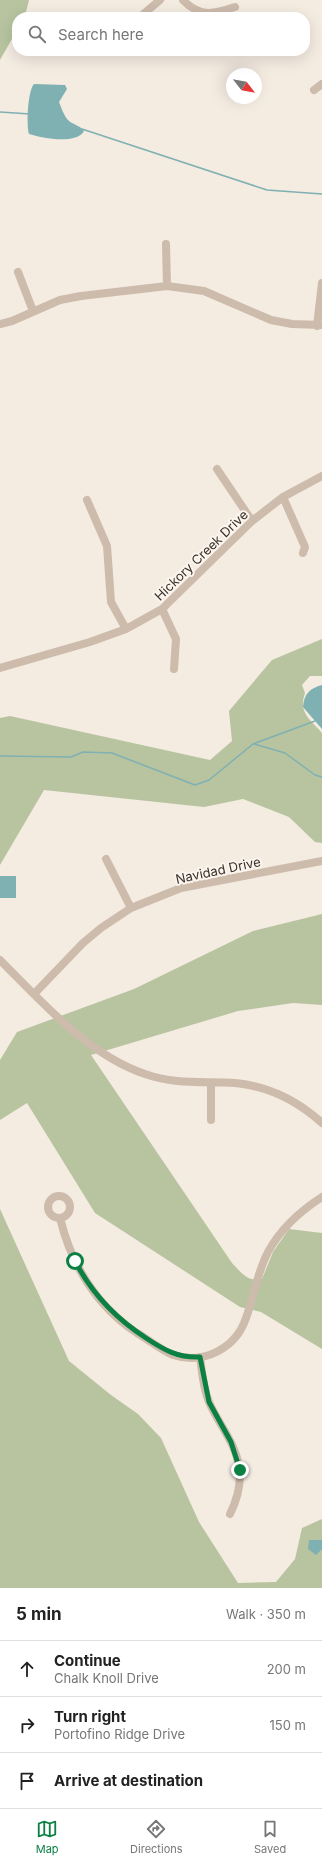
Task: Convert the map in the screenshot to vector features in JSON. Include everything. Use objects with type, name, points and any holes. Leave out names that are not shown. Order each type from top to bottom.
[{"type":"street","points":[[146,12],[160,0]]},
{"type":"street","points":[[183,0],[200,12]]},
{"type":"street","points":[[221,12],[235,7]]},
{"type":"street","points":[[314,90],[322,84]]},
{"type":"street","points":[[166,244],[167,286]]},
{"type":"street","points":[[18,272],[33,311]]},
{"type":"street","points":[[0,324],[60,300],[81,296],[167,286],[204,291],[271,320],[292,324],[319,325],[322,283]]},
{"type":"street","points":[[217,469],[252,521]]},
{"type":"street","name":"Hickory Creek Drive","points":[[0,668],[90,642],[126,629],[162,609],[252,521],[283,497],[322,476]]},
{"type":"street","points":[[283,497],[305,547],[303,553]]},
{"type":"street","points":[[87,500],[107,546],[111,602],[126,629]]},
{"type":"street","points":[[162,609],[176,639],[174,669]]},
{"type":"street","points":[[106,859],[131,908]]},
{"type":"street","name":"Navidad Drive","points":[[34,994],[83,942],[131,908],[181,888],[322,861]]},
{"type":"street","points":[[0,960],[60,1020],[119,1063],[145,1074],[168,1081],[236,1084],[266,1090],[292,1101],[322,1123]]},
{"type":"street","points":[[211,1082],[211,1120]]},
{"type":"street","points":[[60,1218],[65,1236],[79,1269],[94,1293],[107,1308],[130,1328],[166,1352],[181,1356],[200,1357],[223,1350],[237,1336],[246,1320],[259,1275],[269,1251],[283,1230],[301,1211],[322,1197]]},
{"type":"street","points":[[200,1357],[209,1402],[231,1442],[238,1464],[238,1498],[230,1514]]},
{"type":"green space","points":[[0,0],[29,0],[26,12],[12,12],[12,39],[0,60]]},
{"type":"green space","points":[[322,639],[322,676],[310,676],[302,685],[305,693],[303,700],[304,711],[322,733],[322,843],[315,842],[289,817],[243,799],[204,807],[44,790],[0,865],[0,718],[10,716],[210,760],[232,741],[229,711],[272,660]]},
{"type":"green space","points":[[322,914],[322,1005],[293,1003],[238,1011],[91,1055],[232,1263],[245,1276],[257,1280],[262,1279],[273,1252],[289,1229],[322,1233],[322,1349],[261,1312],[240,1307],[95,1213],[27,1103],[0,1120],[0,1060],[17,1032],[134,989],[253,931]]},
{"type":"green space","points":[[0,1209],[69,1361],[111,1395],[138,1414],[161,1438],[199,1522],[238,1583],[276,1582],[295,1559],[302,1528],[322,1519],[322,1588],[0,1588]]},
{"type":"water","points":[[34,84],[65,85],[67,89],[59,102],[68,120],[81,127],[84,131],[80,135],[74,138],[58,139],[29,134],[28,108],[30,93]]},
{"type":"water","points":[[322,685],[322,729],[303,707],[308,692]]},
{"type":"water","points":[[0,876],[16,876],[16,898],[0,898]]},
{"type":"water","points":[[309,1540],[322,1540],[322,1549],[316,1555],[308,1549]]},
{"type":"waterway","points":[[0,112],[30,114]]},
{"type":"waterway","points":[[82,129],[267,190],[322,194]]},
{"type":"waterway","points":[[0,756],[71,757],[83,752],[112,753],[195,785],[209,780],[253,744],[315,721]]},
{"type":"waterway","points":[[254,744],[285,753],[315,775],[322,777]]},
{"type":"route","points":[[75,1261],[94,1293],[107,1308],[130,1328],[166,1352],[190,1358],[200,1357],[203,1381],[209,1402],[234,1448],[240,1470]]}]
